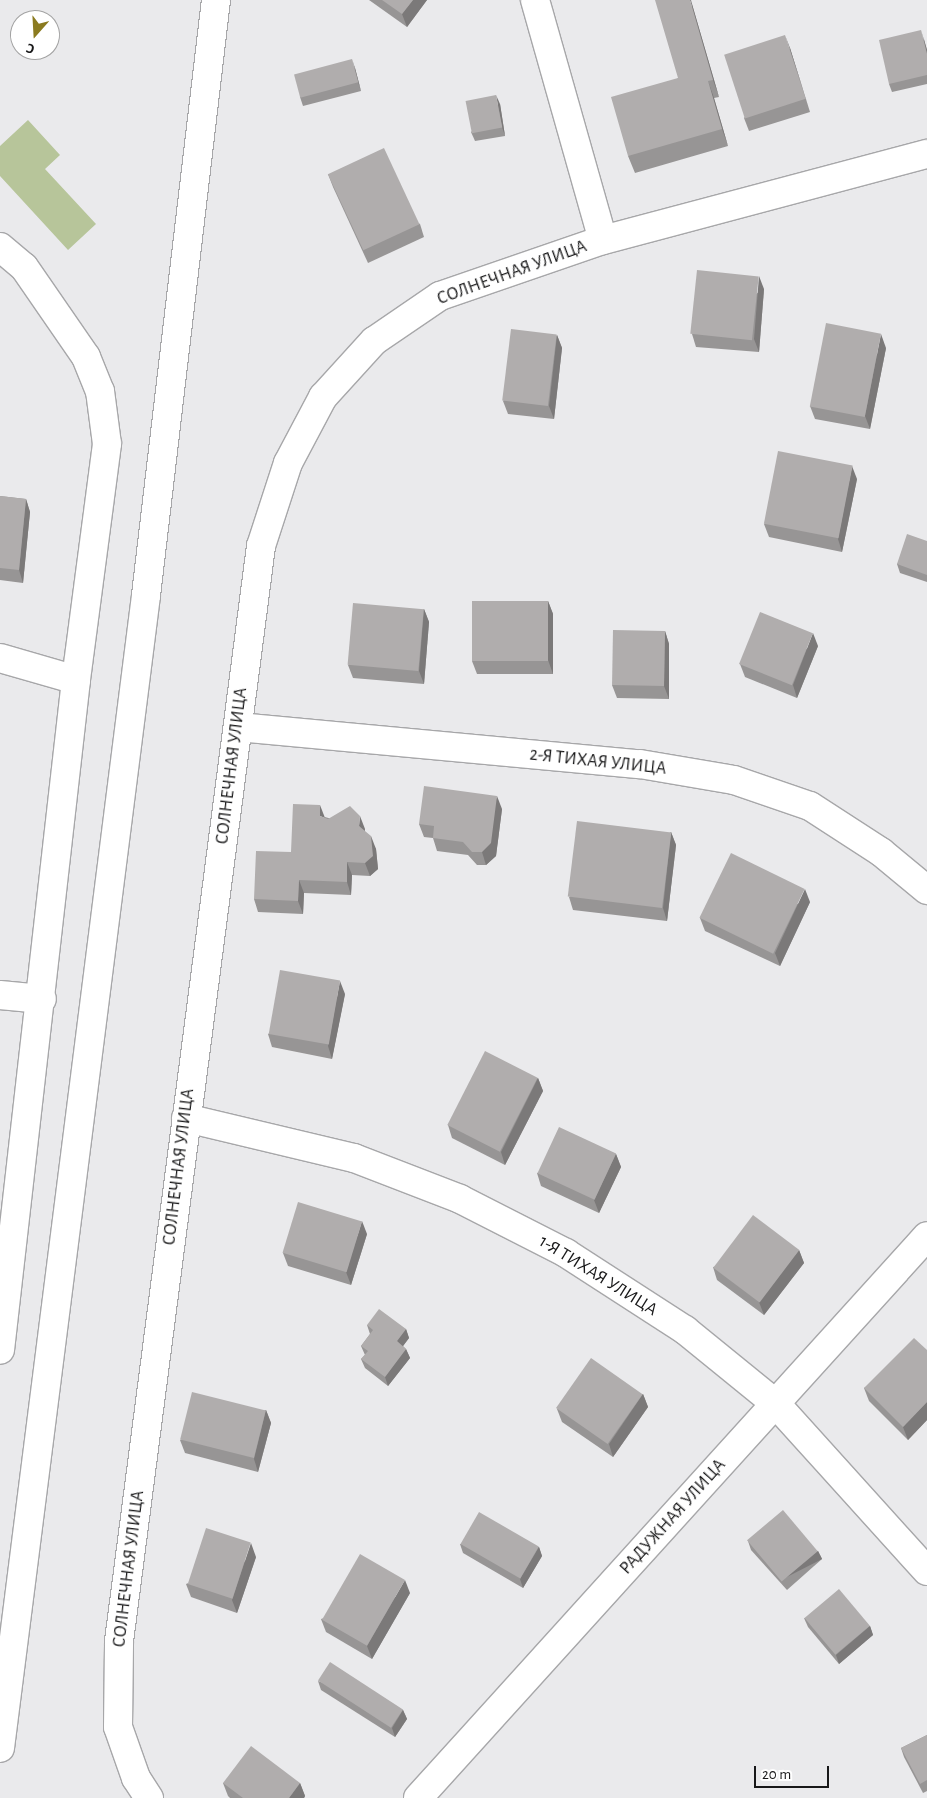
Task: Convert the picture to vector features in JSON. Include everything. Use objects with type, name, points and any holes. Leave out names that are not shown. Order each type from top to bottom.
[{"type":"street","points":[[0,1748],[146,595],[216,0]]},
{"type":"street","points":[[535,0],[603,240]]},
{"type":"street","name":"СОЛНЕЧНАЯ УЛИЦА","points":[[149,1798],[136,1778],[118,1727],[119,1641],[261,546],[288,463],[323,397],[374,341],[440,296],[603,240],[927,154]]},
{"type":"street","points":[[0,247],[24,267],[86,358],[100,391],[107,444],[76,680],[42,999],[2,1320],[0,1350]]},
{"type":"street","points":[[0,658],[76,680]]},
{"type":"street","name":"2-Я ТИХАЯ УЛИЦА","points":[[238,727],[640,764],[734,780],[810,806],[881,852],[927,890]]},
{"type":"street","points":[[0,995],[42,999]]},
{"type":"street","name":"1-Я ТИХАЯ УЛИЦА","points":[[186,1118],[354,1158],[460,1199],[566,1252],[685,1330],[776,1404],[927,1571]]},
{"type":"street","name":"РАДУЖНАЯ УЛИЦА","points":[[418,1798],[927,1236]]},
{"type":"green space","points":[[28,120],[60,155],[45,169],[96,224],[68,250],[0,176],[0,146]]},
{"type":"building","points":[[382,0],[413,0],[402,14]]},
{"type":"building","points":[[655,0],[690,0],[713,80],[708,81],[722,129],[628,156],[611,97],[678,78]]},
{"type":"building","points":[[921,30],[927,54],[927,75],[889,84],[879,40]]},
{"type":"building","points":[[785,35],[806,99],[745,118],[724,55]]},
{"type":"building","points":[[352,59],[358,82],[300,98],[294,75]]},
{"type":"building","points":[[496,95],[502,127],[472,133],[466,101]]},
{"type":"building","points":[[384,148],[419,224],[363,250],[328,174]]},
{"type":"building","points":[[697,270],[759,276],[752,340],[690,334]]},
{"type":"building","points":[[826,323],[881,334],[865,417],[810,406]]},
{"type":"building","points":[[511,329],[557,335],[548,406],[502,400]]},
{"type":"building","points":[[778,451],[853,466],[838,538],[764,524]]},
{"type":"building","points":[[0,496],[26,499],[19,570],[0,568]]},
{"type":"building","points":[[907,534],[927,541],[927,575],[897,564]]},
{"type":"building","points":[[472,601],[548,601],[548,661],[472,661]]},
{"type":"building","points":[[353,603],[424,609],[418,671],[348,665]]},
{"type":"building","points":[[760,612],[813,633],[792,685],[739,664]]},
{"type":"building","points":[[613,630],[665,631],[664,686],[612,685]]},
{"type":"building","points":[[424,786],[497,796],[491,843],[482,852],[472,852],[463,842],[433,838],[434,826],[419,824]]},
{"type":"building","points":[[293,804],[320,805],[320,816],[328,819],[350,806],[360,816],[359,826],[371,836],[373,856],[365,863],[347,862],[347,882],[299,880],[298,901],[254,899],[256,851],[291,852]]},
{"type":"building","points":[[577,821],[671,833],[662,908],[568,896]]},
{"type":"building","points":[[731,853],[805,889],[773,954],[699,918]]},
{"type":"building","points":[[280,970],[340,981],[329,1045],[269,1034]]},
{"type":"building","points":[[485,1051],[538,1078],[500,1152],[447,1125]]},
{"type":"building","points":[[559,1127],[616,1154],[595,1200],[537,1173]]},
{"type":"building","points":[[298,1202],[362,1222],[347,1272],[283,1253]]},
{"type":"building","points":[[753,1215],[799,1250],[760,1303],[713,1268]]},
{"type":"building","points":[[379,1309],[406,1329],[397,1341],[406,1349],[385,1377],[361,1359],[368,1351],[361,1346],[373,1330],[367,1325]]},
{"type":"building","points":[[914,1338],[927,1350],[927,1402],[903,1427],[864,1388]]},
{"type":"building","points":[[591,1358],[643,1394],[608,1444],[556,1408]]},
{"type":"building","points":[[192,1392],[266,1410],[254,1458],[180,1440]]},
{"type":"building","points":[[783,1510],[818,1551],[782,1582],[747,1540]]},
{"type":"building","points":[[479,1512],[539,1546],[520,1579],[460,1544]]},
{"type":"building","points":[[206,1528],[251,1543],[232,1599],[188,1584]]},
{"type":"building","points":[[360,1554],[405,1580],[367,1646],[322,1620]]},
{"type":"building","points":[[839,1589],[870,1626],[835,1655],[805,1618]]},
{"type":"building","points":[[330,1662],[403,1709],[391,1728],[318,1680]]},
{"type":"building","points":[[927,1735],[927,1780],[920,1784],[901,1748]]},
{"type":"building","points":[[251,1746],[300,1783],[289,1798],[243,1798],[223,1783]]}]
